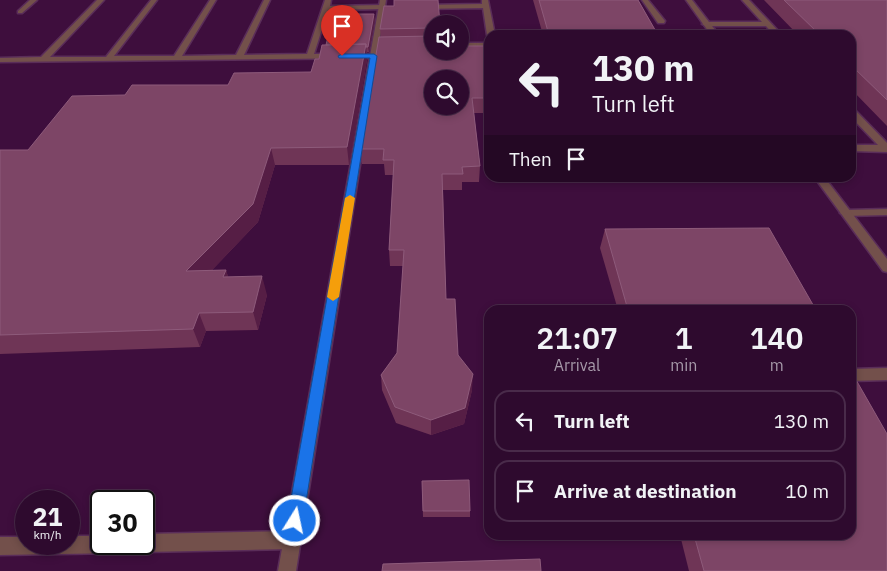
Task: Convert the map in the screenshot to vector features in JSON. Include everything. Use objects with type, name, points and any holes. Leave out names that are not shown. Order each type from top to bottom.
[{"type":"street","points":[[20,12],[34,0]]},
{"type":"street","points":[[44,59],[101,0]]},
{"type":"street","points":[[108,59],[154,0]]},
{"type":"street","points":[[177,58],[213,0]]},
{"type":"street","points":[[239,57],[267,0]]},
{"type":"street","points":[[418,0],[419,7],[485,3],[490,30]]},
{"type":"street","points":[[645,0],[661,21]]},
{"type":"street","points":[[689,0],[711,30]]},
{"type":"street","points":[[745,0],[773,30]]},
{"type":"street","points":[[287,571],[378,49],[383,4],[326,4],[310,56]]},
{"type":"street","points":[[706,24],[768,24]]},
{"type":"street","points":[[469,45],[484,45]]},
{"type":"street","points":[[0,60],[310,56],[378,49]]},
{"type":"street","points":[[856,117],[887,148]]},
{"type":"street","points":[[856,148],[887,148]]},
{"type":"street","points":[[823,182],[887,268]]},
{"type":"street","points":[[846,213],[887,212]]},
{"type":"street","points":[[856,375],[887,374]]},
{"type":"street","points":[[155,543],[292,540]]},
{"type":"street","points":[[0,546],[90,544]]},
{"type":"building","points":[[394,0],[438,0],[439,15],[424,15],[424,28],[380,29],[384,6],[394,6]]},
{"type":"building","points":[[539,0],[638,0],[655,30],[548,30]]},
{"type":"building","points":[[784,0],[887,0],[887,100],[856,70],[856,30],[815,30]]},
{"type":"building","points":[[333,14],[374,14],[368,47],[366,47],[366,44],[326,45]]},
{"type":"building","points":[[424,36],[424,60],[469,60],[469,46],[484,46],[484,98],[472,98],[480,166],[462,167],[463,174],[442,174],[446,299],[455,299],[458,355],[473,374],[465,408],[431,420],[395,407],[381,375],[397,353],[404,250],[389,250],[394,160],[383,160],[384,149],[360,149],[379,37]]},
{"type":"building","points":[[366,44],[347,147],[271,148],[253,204],[186,271],[226,270],[223,277],[262,276],[253,312],[199,313],[193,329],[0,335],[0,150],[28,150],[72,96],[125,95],[132,85],[228,85],[234,73],[311,72],[315,59],[319,59],[322,45]]},
{"type":"building","points":[[769,228],[813,305],[627,305],[605,229]]},
{"type":"building","points":[[856,380],[887,434],[887,571],[704,571],[695,540],[856,540]]},
{"type":"building","points":[[469,480],[470,511],[423,511],[422,481]]},
{"type":"building","points":[[540,559],[541,571],[382,571],[383,564]]},
{"type":"slow traffic","points":[[333,297],[350,198]]},
{"type":"route","points":[[295,521],[374,56],[342,56]]}]
